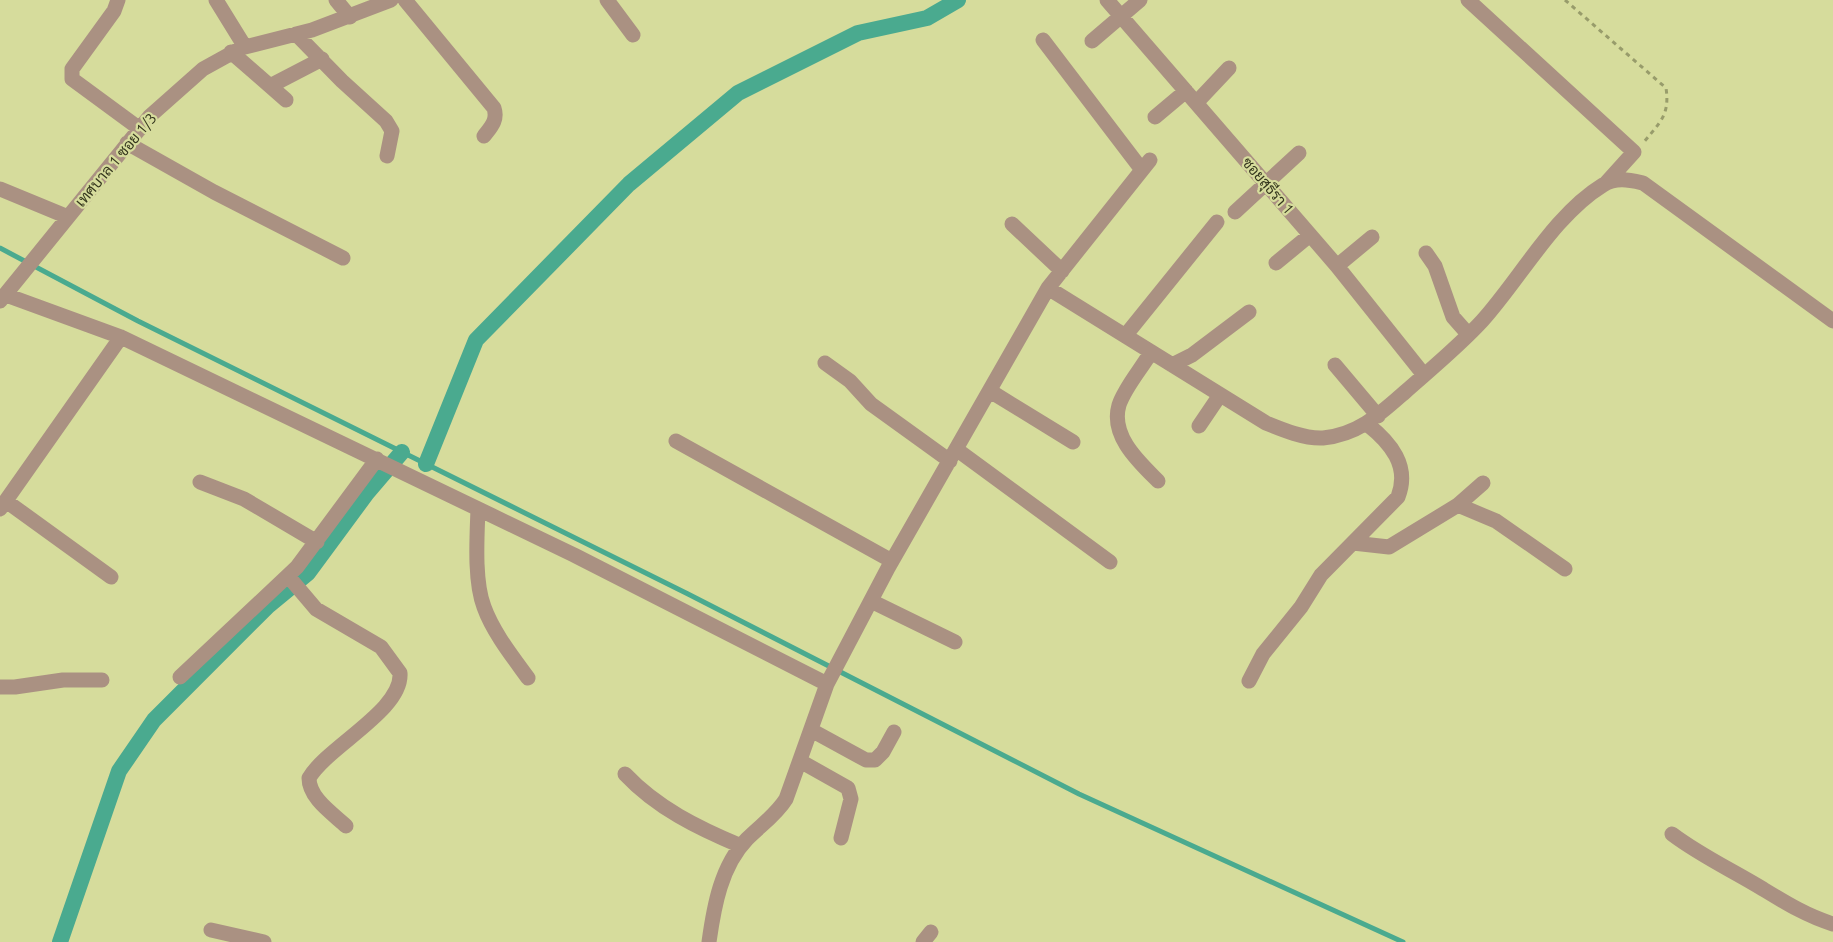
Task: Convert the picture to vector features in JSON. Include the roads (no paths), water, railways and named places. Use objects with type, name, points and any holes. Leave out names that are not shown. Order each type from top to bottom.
[{"type":"street","points":[[118,0],[114,11],[70,75],[72,79],[140,129]]},
{"type":"street","points":[[216,0],[238,49],[270,86],[286,100]]},
{"type":"street","points":[[336,0],[350,17]]},
{"type":"street","name":"เทศบาล 1 ซอย 1/3","points":[[7,293],[140,129],[203,69],[238,49],[350,17],[391,0]]},
{"type":"street","points":[[405,0],[494,108],[496,114],[494,123],[484,136]]},
{"type":"street","points":[[608,0],[633,35]]},
{"type":"street","name":"ซอยสุธีรา 1","points":[[1107,0],[1337,266],[1424,375]]},
{"type":"street","points":[[1092,41],[1140,0]]},
{"type":"street","points":[[1048,288],[1266,423],[1292,433],[1322,438],[1351,433],[1373,420],[1482,320],[1540,245],[1635,152],[1468,0]]},
{"type":"street","points":[[296,34],[342,81],[386,121],[392,130],[387,156]]},
{"type":"street","points":[[709,942],[721,884],[733,855],[778,812],[786,799],[828,682],[892,561],[1048,288],[1146,165],[1043,40]]},
{"type":"street","points":[[270,86],[322,59]]},
{"type":"street","points":[[1155,117],[1191,97],[1229,69]]},
{"type":"street","points":[[127,144],[214,192],[343,258]]},
{"type":"street","points":[[1235,212],[1299,153]]},
{"type":"street","points":[[1604,184],[1624,179],[1643,183],[1833,321]]},
{"type":"street","points":[[0,189],[68,217]]},
{"type":"street","points":[[1125,336],[1217,222]]},
{"type":"street","points":[[1012,224],[1062,271]]},
{"type":"street","points":[[1276,263],[1310,235]]},
{"type":"street","points":[[1337,266],[1372,237]]},
{"type":"street","points":[[1426,253],[1436,266],[1453,317],[1468,334]]},
{"type":"street","points":[[7,293],[121,337],[574,555],[828,682]]},
{"type":"street","points":[[1172,365],[1192,355],[1249,312]]},
{"type":"street","points":[[111,577],[3,505],[121,337]]},
{"type":"street","points":[[1151,352],[1119,404],[1118,417],[1125,444],[1158,481]]},
{"type":"street","points":[[825,363],[850,381],[871,404],[953,455],[1110,562]]},
{"type":"street","points":[[1249,681],[1263,654],[1301,607],[1321,575],[1386,512],[1398,496],[1403,483],[1402,470],[1396,455],[1335,365]]},
{"type":"street","points":[[990,391],[1073,442]]},
{"type":"street","points":[[1199,426],[1220,394]]},
{"type":"street","points":[[676,441],[892,561]]},
{"type":"street","points":[[180,677],[292,582],[317,542],[385,463]]},
{"type":"street","points":[[200,482],[244,499],[317,542]]},
{"type":"street","points":[[1353,543],[1389,547],[1458,505],[1483,483]]},
{"type":"street","points":[[1458,505],[1496,521],[1565,569]]},
{"type":"street","points":[[478,509],[477,537],[483,606],[528,678]]},
{"type":"street","points":[[292,582],[316,609],[381,647],[400,673],[398,688],[386,704],[336,747],[309,777],[311,790],[346,826]]},
{"type":"street","points":[[871,601],[955,642]]},
{"type":"street","points":[[0,687],[63,680],[102,680]]},
{"type":"street","points":[[811,730],[866,760],[875,760],[883,752],[894,732]]},
{"type":"street","points":[[800,761],[848,788],[851,799],[841,838]]},
{"type":"street","points":[[625,774],[644,794],[667,810],[741,846]]},
{"type":"street","points":[[1672,834],[1699,855],[1762,888],[1786,905],[1833,924]]},
{"type":"street","points":[[211,930],[264,942]]},
{"type":"waterway","points":[[426,464],[476,340],[629,184],[738,93],[858,33],[927,18],[958,0]]},
{"type":"waterway","points":[[0,248],[138,321],[688,594],[1079,794],[1403,942]]},
{"type":"waterway","points":[[60,942],[119,771],[154,720],[268,606],[308,573],[367,493],[402,452]]}]
